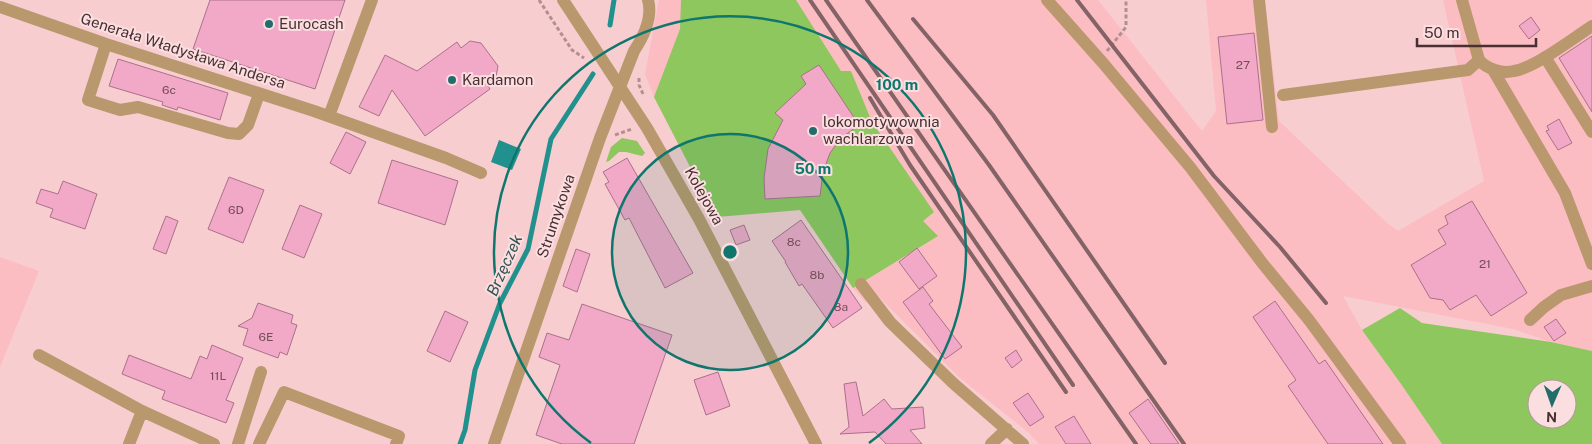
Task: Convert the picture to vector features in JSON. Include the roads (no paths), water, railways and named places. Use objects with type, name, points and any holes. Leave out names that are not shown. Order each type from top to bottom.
[{"type":"street","points":[[329,116],[372,0]]},
{"type":"street","name":"Kolejowa","points":[[563,0],[647,128],[699,219],[816,444]]},
{"type":"street","name":"Strumykowa","points":[[494,444],[600,138],[634,51],[641,41],[646,28],[650,6],[648,0]]},
{"type":"street","points":[[1047,0],[1190,167],[1309,320],[1400,444]]},
{"type":"street","points":[[1259,0],[1272,127]]},
{"type":"street","points":[[1462,0],[1479,60],[1493,70],[1514,72],[1544,57],[1592,26]]},
{"type":"street","name":"Generała Władysława Andersa","points":[[0,7],[15,6],[106,44],[448,154],[481,173]]},
{"type":"street","points":[[106,44],[88,100],[120,110],[138,107],[228,133],[239,134],[248,125],[259,94]]},
{"type":"street","points":[[1544,57],[1592,132]]},
{"type":"street","points":[[1283,95],[1468,70],[1479,60]]},
{"type":"street","points":[[1493,70],[1565,193],[1592,264]]},
{"type":"street","points":[[862,284],[890,322],[953,383],[1023,444]]},
{"type":"street","points":[[1530,320],[1561,295],[1592,286]]},
{"type":"street","points":[[39,355],[142,411],[214,444]]},
{"type":"street","points":[[261,372],[239,440],[260,444],[284,392],[399,436],[396,444]]},
{"type":"street","points":[[129,444],[142,411]]},
{"type":"street","points":[[990,444],[1007,430]]},
{"type":"water","points":[[499,140],[521,149],[512,170],[491,162]]},
{"type":"waterway","name":"Brzęczek","points":[[610,25],[614,0]]},
{"type":"waterway","name":"Brzęczek","points":[[460,444],[465,430],[475,370],[500,303],[528,249],[551,139],[593,74]]},
{"type":"railway","points":[[810,0],[1073,385]]},
{"type":"railway","points":[[826,0],[1136,444]]},
{"type":"railway","points":[[867,0],[989,165],[1184,444]]},
{"type":"railway","points":[[1077,0],[1214,176],[1280,247],[1326,303]]},
{"type":"railway","points":[[913,19],[993,115],[1165,363]]},
{"type":"railway","points":[[870,98],[910,165],[1066,392]]},
{"type":"place","name":"Eurocash","points":[[269,24]]},
{"type":"place","name":"Kardamon","points":[[452,80]]},
{"type":"place","name":"lokomotywownia wachlarzowa","points":[[813,131]]}]
